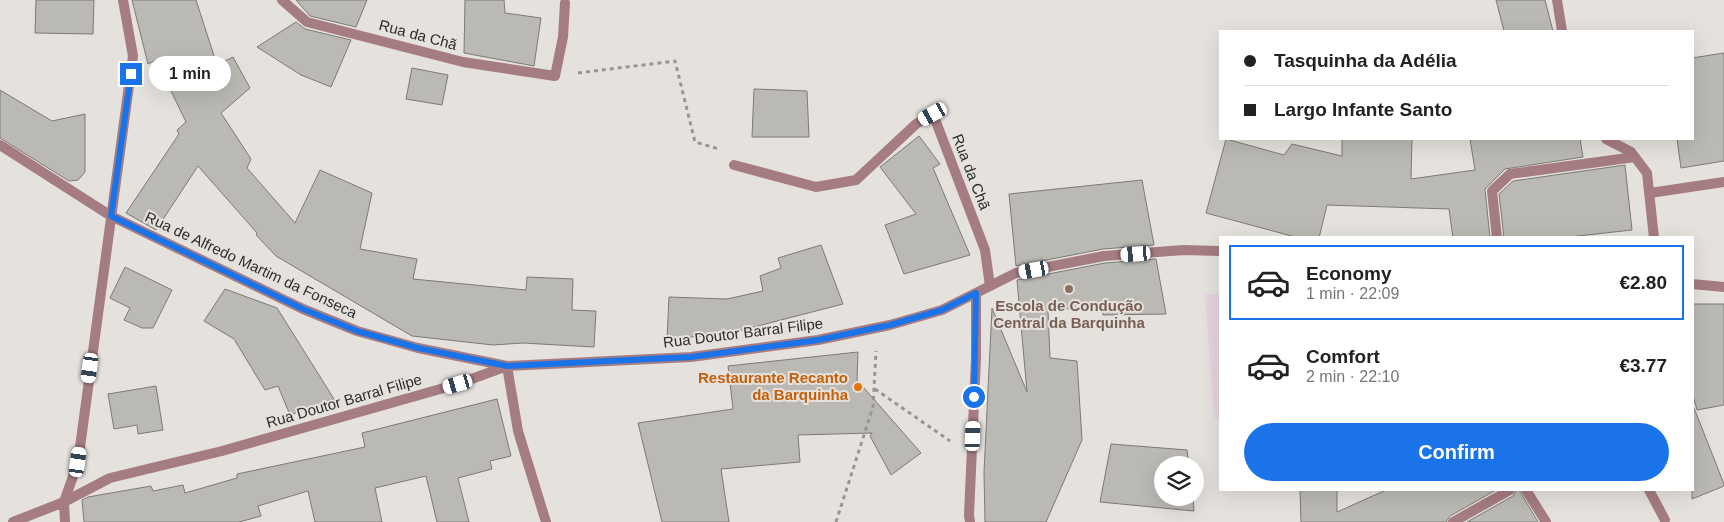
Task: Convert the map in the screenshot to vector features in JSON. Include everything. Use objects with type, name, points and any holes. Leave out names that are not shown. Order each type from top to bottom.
[{"type":"street","points":[[66,522],[64,502],[78,462],[133,56],[123,0]]},
{"type":"street","name":"Rua da Chã","points":[[282,0],[307,22],[463,62],[555,76]]},
{"type":"street","points":[[1557,0],[1562,30]]},
{"type":"street","points":[[555,76],[563,38],[565,3]]},
{"type":"street","name":"Rua da Chã","points":[[734,165],[816,187],[856,180],[916,124],[933,114],[985,250],[990,286]]},
{"type":"street","points":[[1608,140],[1631,152],[1647,173],[1654,236]]},
{"type":"street","name":"Rua de Alfredo Martim da Fonseca","points":[[0,145],[111,216],[303,309],[357,331],[418,348],[507,366]]},
{"type":"street","points":[[1496,236],[1492,191],[1510,174],[1634,157]]},
{"type":"street","points":[[1650,193],[1724,182]]},
{"type":"street","name":"Rua Doutor Barral Filipe","points":[[13,522],[64,502],[110,478],[222,452],[458,384],[507,366],[691,357],[818,340],[876,328],[942,310],[1016,273],[1104,256],[1184,250],[1219,251]]},
{"type":"street","points":[[1694,284],[1724,287]]},
{"type":"street","points":[[970,522],[976,358],[976,293]]},
{"type":"street","points":[[507,366],[518,431],[546,522]]},
{"type":"street","points":[[1453,522],[1508,491]]},
{"type":"street","points":[[1527,491],[1546,522]]},
{"type":"street","points":[[1650,491],[1665,520]]},
{"type":"path","points":[[555,76],[675,61],[695,142],[733,154],[734,165]]},
{"type":"path","points":[[836,522],[874,407],[876,328]]},
{"type":"path","points":[[874,389],[972,456]]},
{"type":"shaded area","points":[[1205,294],[1219,294],[1219,418],[1214,418]]},
{"type":"building","points":[[36,0],[94,0],[93,34],[35,33]]},
{"type":"building","points":[[132,0],[196,0],[217,65],[233,57],[250,88],[221,113],[251,159],[247,168],[295,223],[320,170],[372,193],[360,249],[417,259],[413,279],[526,290],[527,277],[573,279],[572,310],[596,311],[594,347],[523,343],[493,345],[412,336],[276,256],[198,166],[156,230],[126,213],[179,134],[177,130],[186,122],[156,60],[148,64]]},
{"type":"building","points":[[296,0],[367,0],[356,27],[310,16]]},
{"type":"building","points":[[465,0],[504,0],[505,13],[541,18],[534,66],[464,53]]},
{"type":"building","points":[[1496,0],[1545,0],[1553,30],[1504,30]]},
{"type":"building","points":[[296,22],[305,29],[351,40],[331,87],[301,75],[257,47]]},
{"type":"building","points":[[1724,53],[1724,161],[1681,168],[1677,140],[1694,140],[1694,58]]},
{"type":"building","points":[[412,68],[448,75],[442,105],[406,99]]},
{"type":"building","points":[[754,89],[807,91],[809,137],[752,137]]},
{"type":"building","points":[[0,90],[52,121],[85,114],[85,172],[78,180],[69,181],[0,138]]},
{"type":"building","points":[[919,136],[940,164],[933,168],[970,255],[904,274],[885,225],[916,214],[880,167]]},
{"type":"building","points":[[1226,140],[1284,155],[1292,144],[1342,156],[1342,140],[1412,140],[1411,179],[1475,170],[1470,140],[1580,140],[1583,157],[1505,169],[1485,189],[1490,236],[1453,236],[1449,209],[1327,205],[1319,236],[1292,236],[1206,213]]},
{"type":"building","points":[[1625,165],[1632,230],[1578,236],[1504,236],[1499,194],[1513,181]]},
{"type":"building","points":[[1142,180],[1154,245],[1103,249],[1016,266],[1009,194]]},
{"type":"building","points":[[821,245],[843,304],[727,334],[667,339],[669,297],[727,299],[763,291],[760,276],[781,268],[778,258]]},
{"type":"building","points":[[1156,259],[1166,314],[1103,315],[1102,305],[1048,311],[1050,358],[1077,361],[1082,440],[1046,522],[985,522],[984,472],[992,308],[1027,392],[1017,280],[1105,263]]},
{"type":"building","points":[[125,267],[172,290],[153,328],[142,328],[124,320],[130,308],[110,298]]},
{"type":"building","points":[[225,289],[277,308],[334,399],[290,415],[278,386],[265,390],[234,339],[204,321]]},
{"type":"building","points":[[1694,304],[1724,304],[1724,405],[1697,410],[1694,399]]},
{"type":"building","points":[[858,352],[857,380],[921,453],[891,475],[870,436],[872,433],[798,435],[800,462],[721,469],[729,522],[662,522],[638,423],[733,409],[728,366]]},
{"type":"building","points":[[156,386],[163,430],[138,434],[137,425],[114,429],[108,394]]},
{"type":"building","points":[[497,399],[511,456],[490,461],[492,469],[458,478],[469,522],[437,522],[426,476],[375,488],[382,522],[315,522],[308,491],[258,506],[261,516],[239,522],[84,522],[82,500],[88,497],[151,486],[153,491],[183,485],[185,493],[237,478],[237,474],[365,447],[362,433]]},
{"type":"building","points":[[1694,408],[1724,486],[1692,499],[1692,491],[1694,491]]},
{"type":"building","points":[[1111,444],[1187,450],[1188,456],[1154,456],[1154,506],[1194,506],[1194,511],[1100,502]]},
{"type":"building","points":[[1300,491],[1337,491],[1337,512],[1384,491],[1494,491],[1450,516],[1446,522],[1301,522]]},
{"type":"building","points":[[1516,491],[1520,491],[1538,522],[1467,522],[1513,496]]},
{"type":"place","name":"Escola de Condução Central da Barquinha","points":[[1069,289]]},
{"type":"place","name":"Restaurante Recanto da Barquinha","points":[[858,387]]},
{"type":"route","points":[[131,74],[111,216],[303,309],[357,331],[418,348],[507,366],[691,357],[818,340],[890,325],[942,310],[976,293],[974,397]]}]
